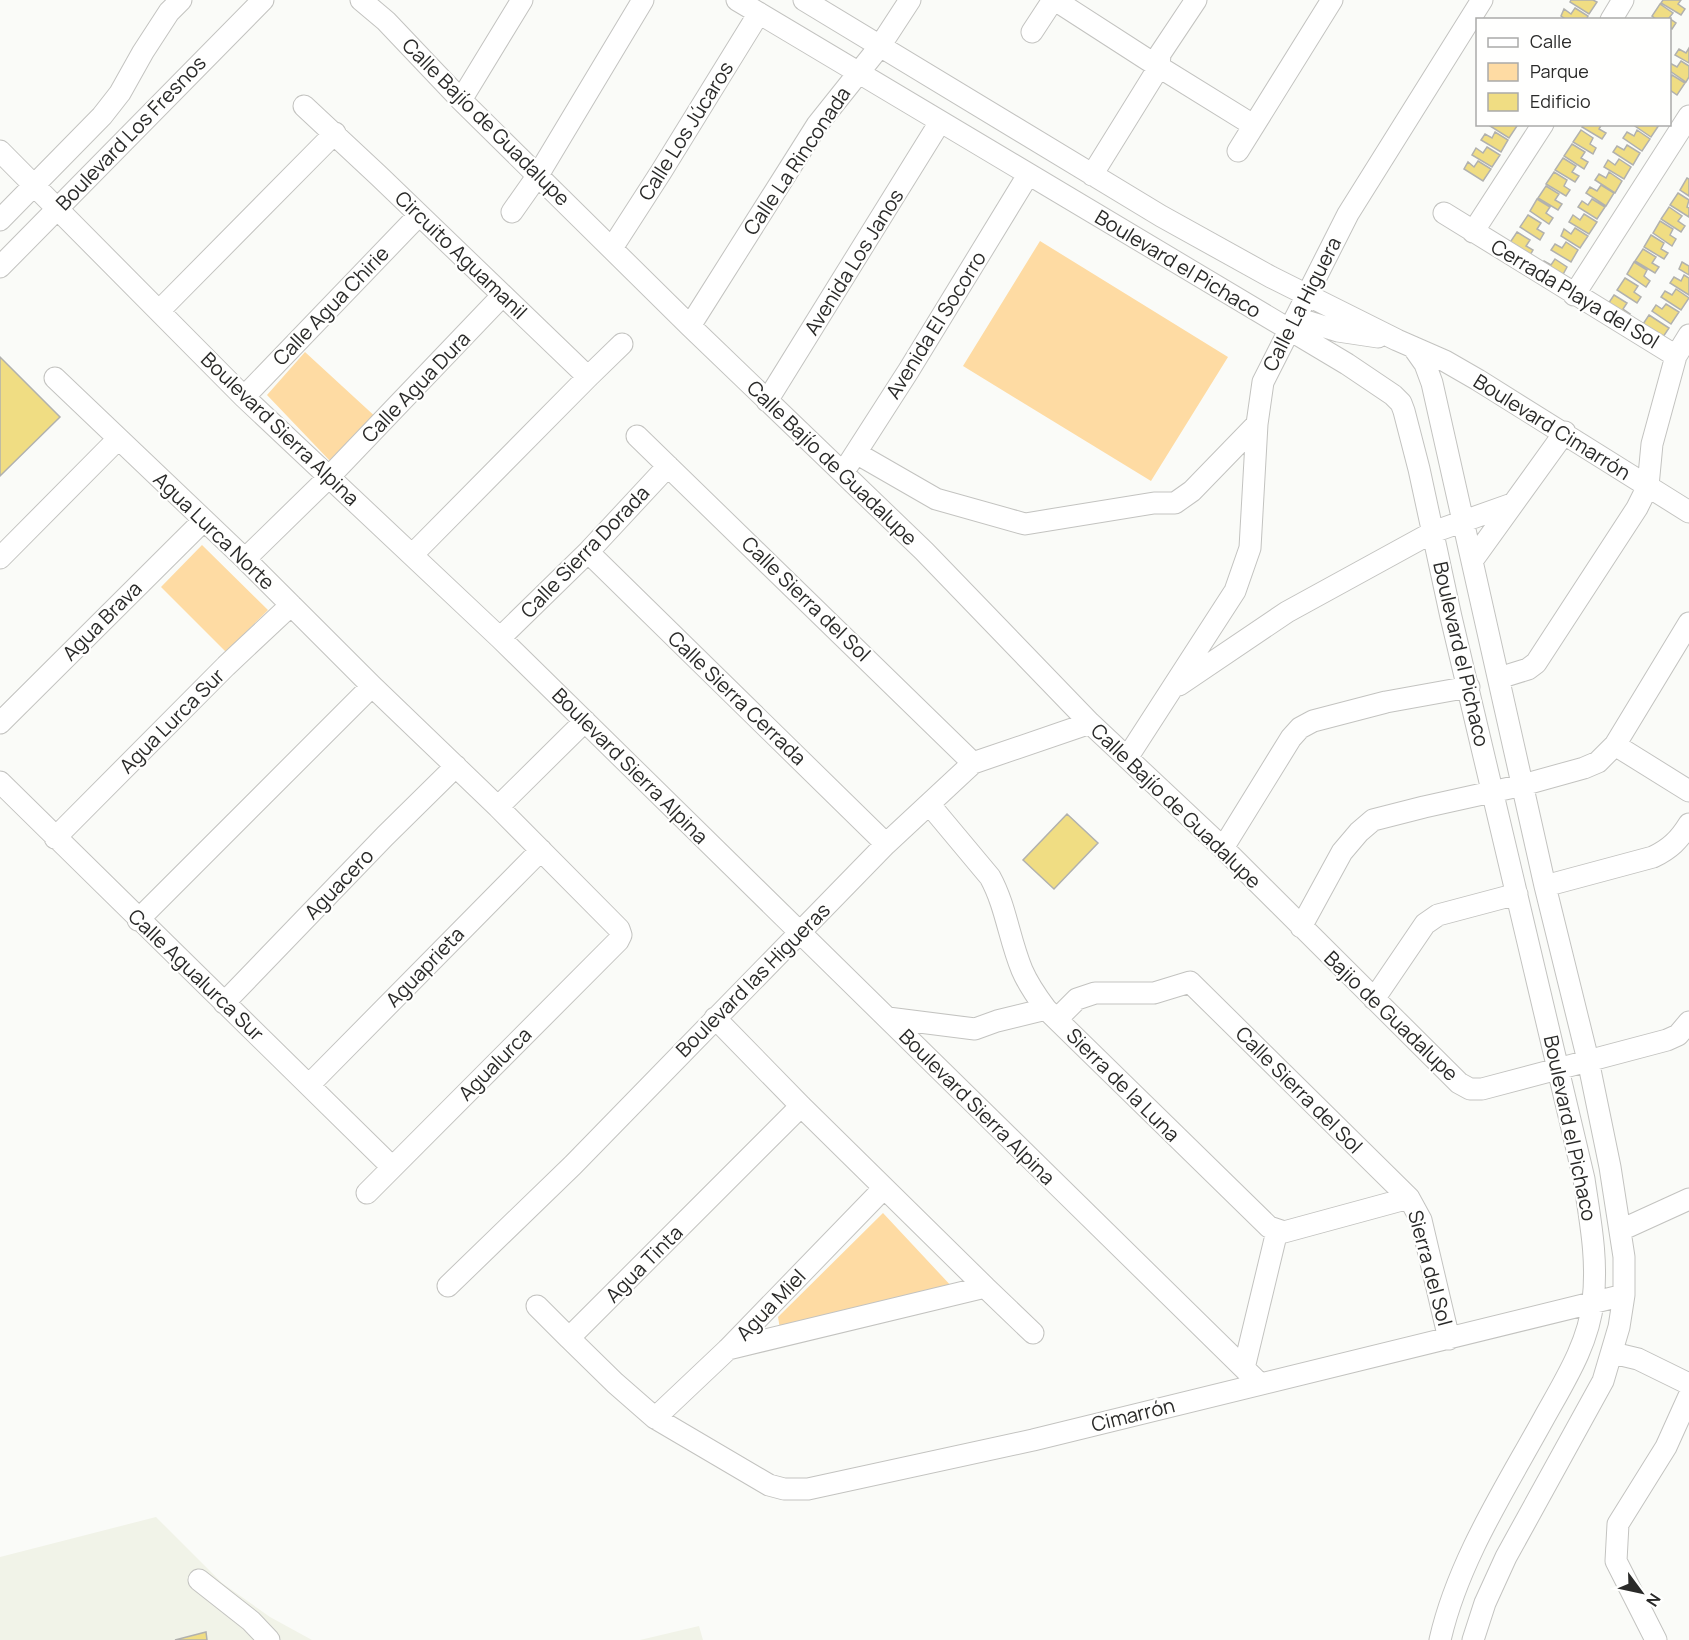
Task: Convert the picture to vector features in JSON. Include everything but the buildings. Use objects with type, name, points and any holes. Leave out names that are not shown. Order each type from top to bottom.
[{"type":"street","name":"Boulevard Los Fresnos","points":[[0,220],[102,116],[120,93],[169,12],[181,0]]},
{"type":"street","name":"Boulevard Los Fresnos","points":[[0,267],[263,0]]},
{"type":"street","name":"Calle Bajío de Guadalupe","points":[[361,0],[386,21],[461,100],[690,326],[924,551],[1090,723],[1223,848],[1301,927]]},
{"type":"street","points":[[461,100],[522,0]]},
{"type":"street","points":[[512,212],[538,175],[643,0]]},
{"type":"street","name":"Boulevard el Pichaco","points":[[737,0],[1290,330],[1393,394],[1401,403],[1419,469],[1451,617],[1584,1179],[1594,1241],[1595,1269],[1593,1303],[1578,1354],[1485,1526],[1454,1593],[1440,1640]]},
{"type":"street","name":"Boulevard el Pichaco","points":[[804,0],[1087,172],[1228,254],[1405,344],[1425,364],[1432,382],[1545,886],[1588,1060],[1621,1230],[1624,1257],[1624,1295],[1619,1328],[1603,1381],[1506,1557],[1485,1603],[1473,1640]]},
{"type":"street","name":"Calle La Rinconada","points":[[690,326],[817,125],[880,45],[910,0]]},
{"type":"street","points":[[1032,32],[1054,0],[1156,61],[1253,125]]},
{"type":"street","points":[[1087,172],[1196,0]]},
{"type":"street","points":[[1238,150],[1332,0]]},
{"type":"street","name":"Calle La Higuera","points":[[1127,758],[1235,591],[1250,548],[1257,424],[1263,382],[1348,214],[1482,0]]},
{"type":"street","points":[[1612,18],[1623,0]]},
{"type":"street","name":"Calle Los Júcaros","points":[[612,248],[759,13]]},
{"type":"street","name":"Circuito Aguamanil","points":[[304,106],[335,133],[588,377]]},
{"type":"street","name":"Cerrada Playa del Sol","points":[[1574,295],[1689,116]]},
{"type":"street","name":"Avenida Los Janos","points":[[767,401],[940,122]]},
{"type":"street","name":"Cerrada Playa del Sol","points":[[1473,232],[1542,126]]},
{"type":"street","points":[[159,311],[335,133]]},
{"type":"street","name":"Boulevard Sierra Alpina","points":[[0,151],[244,396],[500,638],[1251,1376]]},
{"type":"street","name":"Avenida El Socorro","points":[[842,474],[1028,175]]},
{"type":"street","name":"Cerrada Playa del Sol","points":[[1443,213],[1676,356]]},
{"type":"street","name":"Calle Agua Chirie","points":[[244,396],[419,215]]},
{"type":"street","name":"Calle Agua Dura","points":[[245,559],[329,477],[502,296]]},
{"type":"street","points":[[1290,330],[1300,323],[1309,322],[1338,331],[1405,344]]},
{"type":"street","name":"Cerrada Playa del Sol","points":[[1648,486],[1652,444],[1676,356],[1689,335]]},
{"type":"street","points":[[413,554],[622,344]]},
{"type":"street","name":"Boulevard Cimarrón","points":[[1405,344],[1445,361],[1564,432],[1648,486],[1685,504]]},
{"type":"street","name":"Agua Lurca Norte","points":[[55,378],[245,559],[498,807],[619,929],[621,935]]},
{"type":"street","points":[[856,453],[936,499],[1025,524],[1154,503],[1175,503],[1192,491],[1257,424]]},
{"type":"street","points":[[1472,561],[1564,432]]},
{"type":"street","name":"Calle Sierra del Sol","points":[[636,436],[973,763]]},
{"type":"street","points":[[0,558],[118,439]]},
{"type":"street","name":"Calle Sierra Dorada","points":[[500,638],[588,552],[668,466]]},
{"type":"street","points":[[1499,678],[1528,669],[1536,663],[1605,559],[1648,486]]},
{"type":"street","points":[[1168,692],[1287,612],[1433,532],[1512,504]]},
{"type":"street","name":"Agua Brava","points":[[0,723],[204,520]]},
{"type":"street","name":"Calle Sierra Cerrada","points":[[588,552],[886,844]]},
{"type":"street","name":"Agua Lurca Sur","points":[[55,838],[226,666],[291,605]]},
{"type":"street","points":[[1301,927],[1342,852],[1359,831],[1373,820],[1523,785],[1598,762],[1616,745],[1689,623]]},
{"type":"street","points":[[138,920],[372,686]]},
{"type":"street","points":[[1223,848],[1291,738],[1300,728],[1313,721],[1386,702],[1469,687]]},
{"type":"street","points":[[498,807],[585,721]]},
{"type":"street","name":"Boulevard las Higueras","points":[[448,1286],[573,1165],[886,844],[973,763],[1090,723]]},
{"type":"street","points":[[1616,745],[1689,790]]},
{"type":"street","name":"Aguacero","points":[[224,1003],[456,766]]},
{"type":"street","name":"Calle Agualurca Sur","points":[[0,782],[392,1167]]},
{"type":"street","name":"Sierra de la Luna","points":[[928,804],[990,878],[997,890],[1022,970],[1033,990],[1052,1014],[1252,1211],[1269,1227],[1277,1231]]},
{"type":"street","points":[[1545,886],[1653,857],[1666,851],[1678,841],[1689,824]]},
{"type":"street","name":"Aguaprieta","points":[[309,1084],[541,850]]},
{"type":"street","points":[[1374,999],[1425,924],[1438,915],[1517,894]]},
{"type":"street","name":"Bajio de Guadalupe","points":[[1301,927],[1459,1083],[1470,1089],[1482,1089],[1558,1069]]},
{"type":"street","name":"Agualurca","points":[[367,1193],[618,941],[621,935]]},
{"type":"street","name":"Calle Sierra del Sol","points":[[1052,1014],[1077,999],[1095,993],[1154,993],[1190,982],[1409,1198]]},
{"type":"street","points":[[888,1018],[975,1029],[997,1021],[1052,1014]]},
{"type":"street","points":[[715,1018],[801,1106],[1033,1333]]},
{"type":"street","points":[[1558,1069],[1667,1040],[1678,1035],[1689,1022]]},
{"type":"street","name":"Agua Tinta","points":[[569,1338],[801,1106]]},
{"type":"street","name":"Agua Miel","points":[[656,1418],[728,1349],[884,1188]]},
{"type":"street","points":[[1251,1376],[1277,1231],[1284,1232],[1409,1198]]},
{"type":"street","name":"Sierra del Sol","points":[[1409,1198],[1421,1220],[1449,1339]]},
{"type":"street","points":[[1621,1230],[1689,1198]]},
{"type":"street","points":[[728,1349],[985,1287]]},
{"type":"street","name":"Cimarrón","points":[[656,1418],[770,1485],[784,1489],[808,1489],[1022,1442],[1251,1376],[1449,1339],[1624,1295]]},
{"type":"street","points":[[537,1306],[615,1383],[656,1418]]},
{"type":"street","points":[[1613,1353],[1638,1359],[1689,1384]]},
{"type":"street","points":[[1656,1640],[1616,1561],[1618,1524],[1666,1447],[1689,1396]]},
{"type":"street","points":[[199,1580],[251,1621],[269,1640]]},
{"type":"shaded area","points":[[156,1517],[222,1583],[270,1617],[312,1640],[0,1640],[0,1557]]},
{"type":"shaded area","points":[[699,1626],[703,1640],[640,1640]]},
{"type":"green space","points":[[1040,241],[1228,357],[1151,481],[963,366]]},
{"type":"green space","points":[[305,352],[379,420],[331,462],[267,395]]},
{"type":"green space","points":[[202,545],[268,610],[226,652],[161,587]]},
{"type":"green space","points":[[883,1213],[954,1289],[780,1329],[778,1317]]}]
